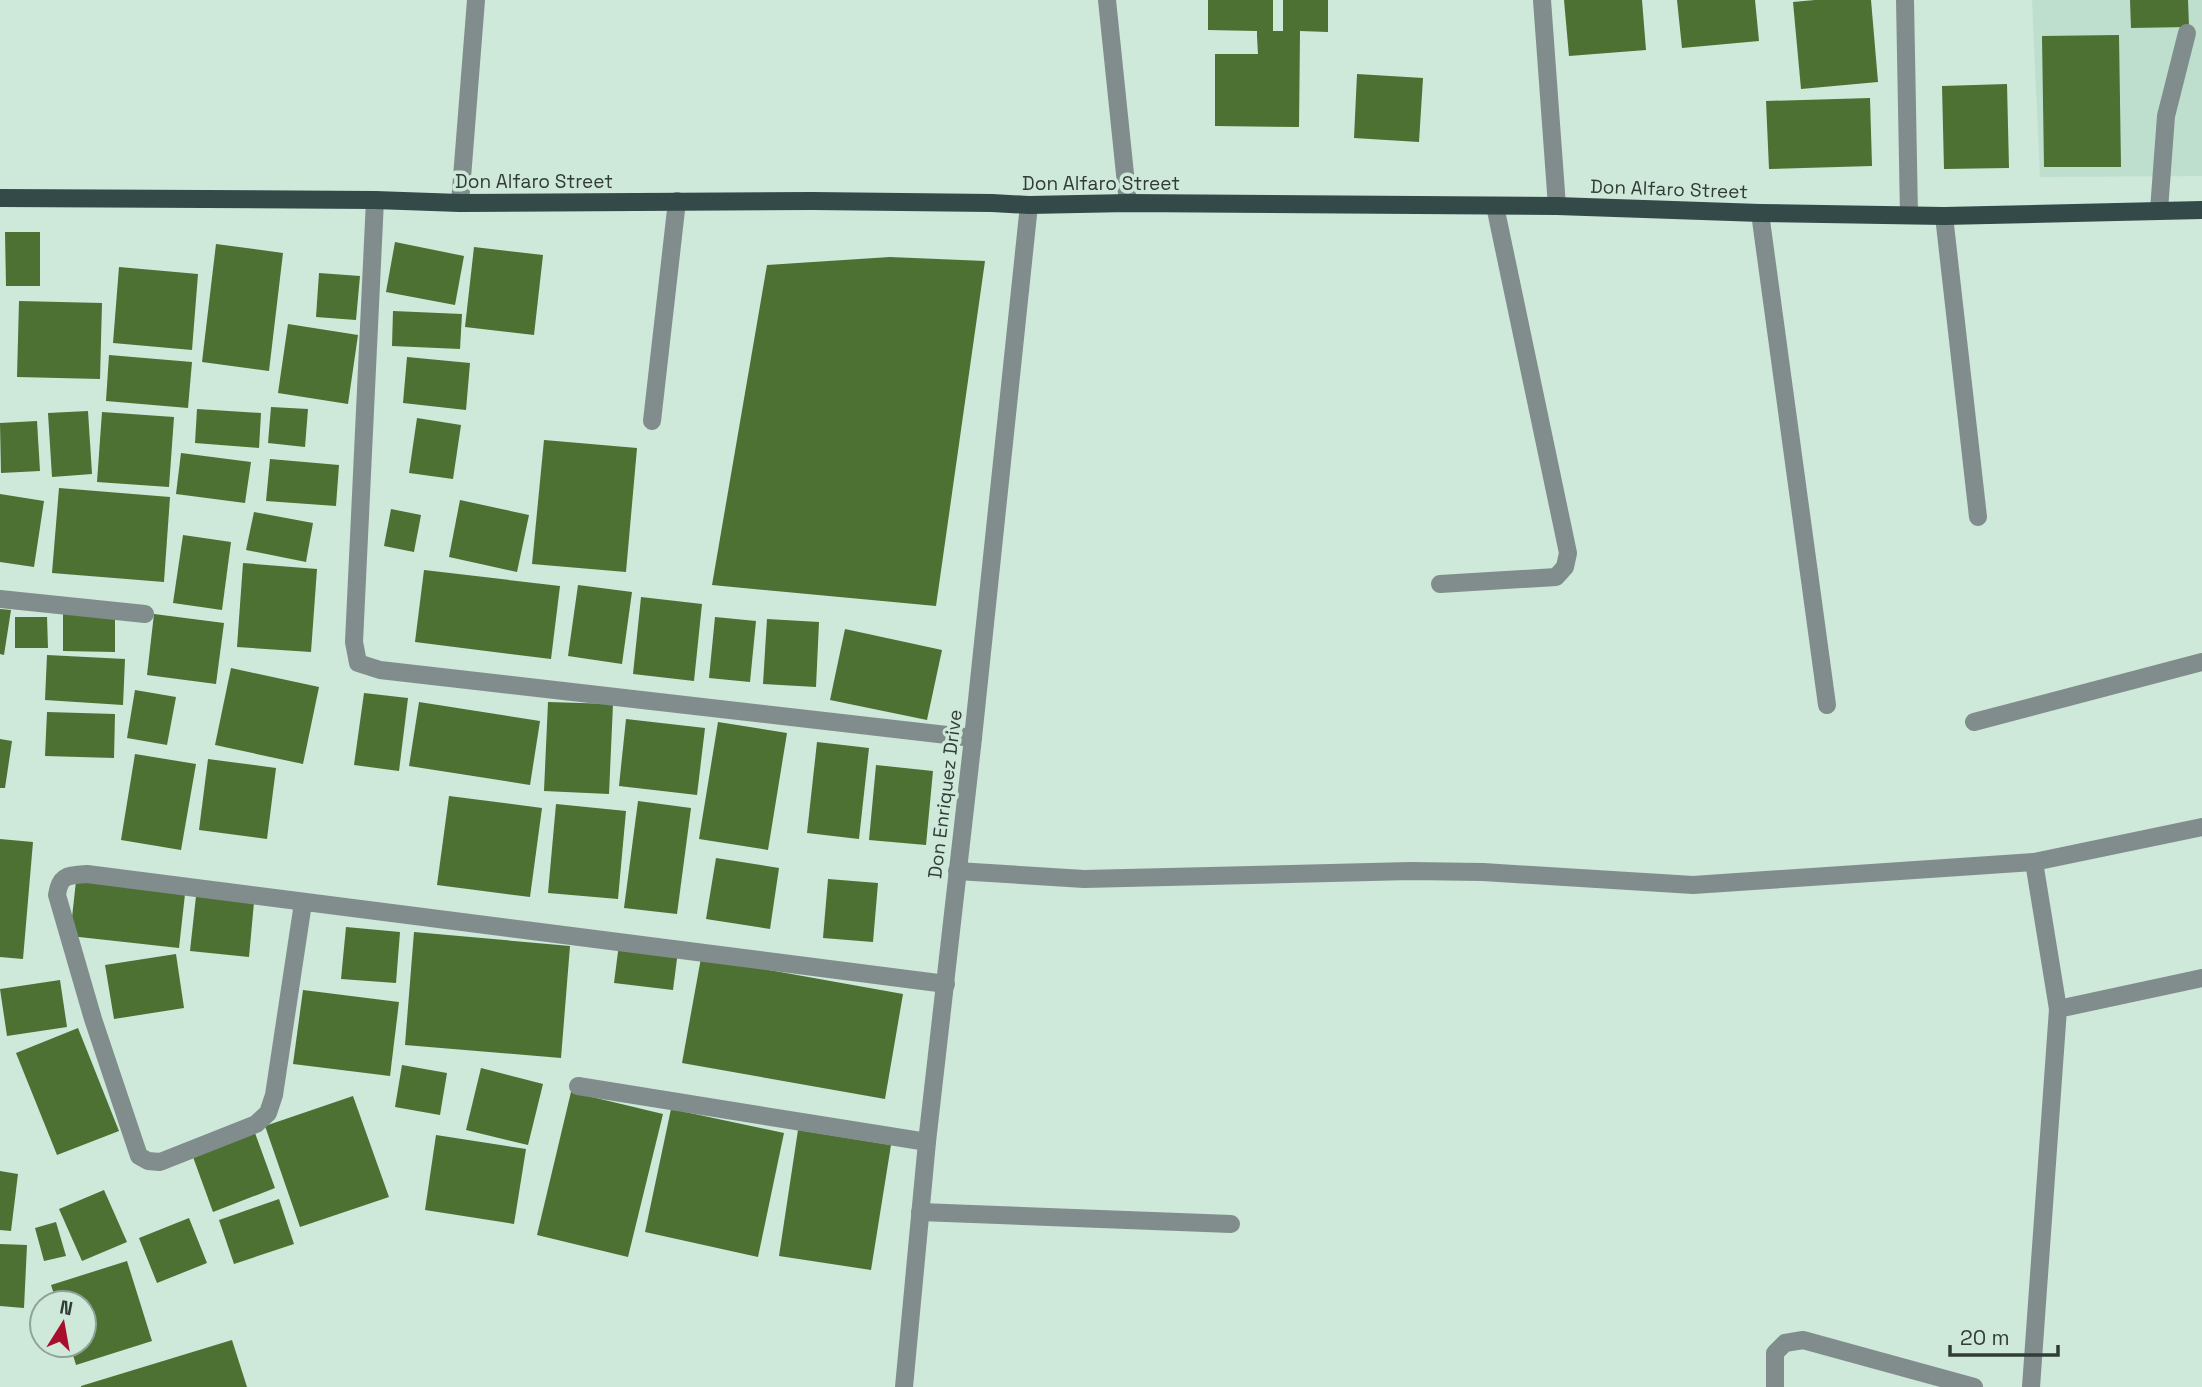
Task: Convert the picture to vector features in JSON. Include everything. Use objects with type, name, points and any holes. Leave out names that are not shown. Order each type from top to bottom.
[{"type":"main road","name":"Don Alfaro Street","points":[[0,198],[460,203],[677,201],[992,202],[1029,205],[1496,205],[1944,216],[2202,210]]},
{"type":"street","points":[[460,203],[476,0]]},
{"type":"street","points":[[1107,0],[1128,203]]},
{"type":"street","points":[[1542,0],[1557,206]]},
{"type":"street","points":[[1905,0],[1909,215]]},
{"type":"street","points":[[2159,210],[2166,116],[2187,33]]},
{"type":"street","points":[[375,200],[354,642],[358,663],[380,670],[973,738]]},
{"type":"street","points":[[652,421],[677,201]]},
{"type":"street","name":"Don Enriquez Drive","points":[[904,1387],[927,1142],[1029,205]]},
{"type":"street","points":[[1440,584],[1556,577],[1565,567],[1568,553],[1496,205]]},
{"type":"street","points":[[1760,213],[1827,705]]},
{"type":"street","points":[[1944,216],[1978,517]]},
{"type":"street","points":[[0,599],[145,614]]},
{"type":"street","points":[[1974,722],[2202,662]]},
{"type":"street","points":[[957,871],[1084,879],[1483,872],[1693,885],[2034,862],[2202,827]]},
{"type":"street","points":[[2031,1387],[2058,1009],[2034,862]]},
{"type":"street","points":[[303,903],[274,1095],[268,1113],[256,1124],[160,1162],[148,1161],[139,1156],[93,1018],[57,895],[58,883],[66,876],[87,874],[946,984]]},
{"type":"street","points":[[2058,1009],[2202,978]]},
{"type":"street","points":[[578,1086],[927,1142]]},
{"type":"street","points":[[920,1212],[1231,1224]]},
{"type":"street","points":[[1775,1387],[1775,1353],[1785,1343],[1803,1340],[1974,1387]]},
{"type":"shaded area","points":[[2032,0],[2202,0],[2202,176],[2040,177]]},
{"type":"building","points":[[1208,0],[1273,0],[1273,31],[1283,31],[1283,0],[1328,0],[1328,32],[1300,31],[1299,127],[1215,126],[1215,54],[1258,54],[1257,31],[1208,30]]},
{"type":"building","points":[[1564,0],[1642,0],[1646,50],[1569,56]]},
{"type":"building","points":[[1677,0],[1755,0],[1759,41],[1682,48]]},
{"type":"building","points":[[1871,0],[1878,82],[1801,89],[1793,2]]},
{"type":"building","points":[[2130,0],[2188,0],[2189,27],[2131,28]]},
{"type":"building","points":[[2119,35],[2121,167],[2044,167],[2042,36]]},
{"type":"building","points":[[1357,74],[1423,78],[1419,142],[1354,138]]},
{"type":"building","points":[[2007,84],[2009,168],[1944,169],[1942,86]]},
{"type":"building","points":[[1870,98],[1872,166],[1769,169],[1766,101]]},
{"type":"building","points":[[5,232],[40,232],[40,286],[6,286]]},
{"type":"building","points":[[395,242],[464,256],[455,305],[386,292]]},
{"type":"building","points":[[216,244],[283,253],[269,371],[202,362]]},
{"type":"building","points":[[474,247],[543,255],[534,335],[465,327]]},
{"type":"building","points":[[890,257],[985,261],[936,606],[712,585],[767,265]]},
{"type":"building","points":[[119,267],[198,274],[192,350],[113,343]]},
{"type":"building","points":[[319,273],[360,276],[356,320],[316,317]]},
{"type":"building","points":[[19,301],[102,303],[100,379],[17,377]]},
{"type":"building","points":[[393,311],[462,314],[460,349],[392,346]]},
{"type":"building","points":[[288,324],[358,335],[348,404],[278,393]]},
{"type":"building","points":[[109,355],[192,362],[188,408],[106,401]]},
{"type":"building","points":[[407,357],[470,363],[466,410],[403,403]]},
{"type":"building","points":[[271,407],[308,409],[305,447],[268,443]]},
{"type":"building","points":[[197,409],[261,413],[259,448],[195,443]]},
{"type":"building","points":[[88,411],[92,474],[52,477],[48,413]]},
{"type":"building","points":[[102,412],[174,417],[169,487],[97,482]]},
{"type":"building","points":[[417,418],[461,425],[453,479],[409,473]]},
{"type":"building","points":[[37,421],[40,471],[1,473],[0,423]]},
{"type":"building","points":[[544,440],[637,448],[626,572],[532,564]]},
{"type":"building","points":[[181,453],[251,462],[245,503],[176,494]]},
{"type":"building","points":[[270,459],[339,465],[336,506],[266,501]]},
{"type":"building","points":[[59,488],[170,497],[164,582],[52,573]]},
{"type":"building","points":[[0,494],[44,501],[34,567],[0,562]]},
{"type":"building","points":[[460,500],[529,515],[517,572],[449,557]]},
{"type":"building","points":[[391,509],[421,515],[414,552],[384,546]]},
{"type":"building","points":[[254,512],[313,523],[306,562],[246,550]]},
{"type":"building","points":[[183,535],[231,542],[222,610],[173,603]]},
{"type":"building","points":[[243,563],[317,569],[311,652],[237,647]]},
{"type":"building","points":[[424,570],[560,586],[551,659],[415,642]]},
{"type":"building","points":[[578,585],[632,592],[622,664],[568,656]]},
{"type":"building","points":[[641,597],[702,604],[694,681],[633,674]]},
{"type":"building","points":[[0,609],[11,610],[4,655],[0,654]]},
{"type":"building","points":[[63,614],[115,615],[115,652],[63,651]]},
{"type":"building","points":[[154,614],[224,623],[216,684],[147,675]]},
{"type":"building","points":[[15,617],[47,617],[48,648],[15,648]]},
{"type":"building","points":[[715,617],[756,621],[750,682],[709,678]]},
{"type":"building","points":[[767,619],[819,622],[816,687],[763,684]]},
{"type":"building","points":[[845,629],[942,650],[927,720],[830,700]]},
{"type":"building","points":[[47,655],[125,659],[123,705],[45,700]]},
{"type":"building","points":[[231,668],[319,687],[303,764],[215,745]]},
{"type":"building","points":[[135,690],[176,697],[167,745],[127,738]]},
{"type":"building","points":[[364,693],[408,698],[399,771],[354,765]]},
{"type":"building","points":[[419,702],[540,721],[530,785],[409,766]]},
{"type":"building","points":[[548,702],[613,704],[609,794],[544,791]]},
{"type":"building","points":[[47,712],[115,714],[114,758],[45,756]]},
{"type":"building","points":[[626,719],[705,728],[697,795],[619,786]]},
{"type":"building","points":[[718,722],[787,733],[768,850],[699,839]]},
{"type":"building","points":[[0,739],[12,741],[5,788],[0,788]]},
{"type":"building","points":[[817,742],[869,748],[859,839],[807,833]]},
{"type":"building","points":[[135,754],[196,764],[181,850],[121,840]]},
{"type":"building","points":[[208,759],[276,768],[267,839],[199,830]]},
{"type":"building","points":[[876,765],[933,771],[926,845],[869,840]]},
{"type":"building","points":[[449,796],[542,808],[530,897],[437,885]]},
{"type":"building","points":[[638,801],[691,808],[677,914],[624,908]]},
{"type":"building","points":[[556,804],[626,811],[618,899],[548,893]]},
{"type":"building","points":[[0,839],[33,842],[23,959],[0,957]]},
{"type":"building","points":[[716,858],[779,868],[770,929],[706,919]]},
{"type":"building","points":[[828,879],[878,883],[873,942],[823,938]]},
{"type":"building","points":[[76,881],[185,894],[179,948],[70,936]]},
{"type":"building","points":[[196,896],[254,902],[249,957],[190,951]]},
{"type":"building","points":[[346,927],[400,932],[396,983],[341,979]]},
{"type":"building","points":[[414,932],[570,946],[561,1058],[405,1045]]},
{"type":"building","points":[[619,944],[678,951],[673,990],[614,983]]},
{"type":"building","points":[[176,954],[184,1008],[114,1019],[105,965]]},
{"type":"building","points":[[701,958],[903,994],[885,1099],[682,1063]]},
{"type":"building","points":[[60,980],[67,1027],[7,1036],[0,989]]},
{"type":"building","points":[[303,990],[399,1002],[390,1076],[293,1064]]},
{"type":"building","points":[[78,1028],[119,1131],[57,1155],[16,1053]]},
{"type":"building","points":[[402,1065],[447,1073],[440,1115],[395,1107]]},
{"type":"building","points":[[481,1068],[543,1084],[528,1145],[466,1130]]},
{"type":"building","points":[[571,1092],[663,1114],[628,1257],[537,1235]]},
{"type":"building","points":[[353,1096],[389,1197],[300,1227],[265,1126]]},
{"type":"building","points":[[671,1109],[784,1133],[758,1257],[645,1232]]},
{"type":"building","points":[[798,1130],[891,1145],[871,1270],[779,1256]]},
{"type":"building","points":[[255,1133],[275,1188],[213,1212],[193,1157]]},
{"type":"building","points":[[436,1135],[526,1149],[514,1224],[425,1210]]},
{"type":"building","points":[[0,1171],[18,1174],[11,1231],[0,1230]]},
{"type":"building","points":[[104,1190],[127,1242],[82,1261],[59,1209]]},
{"type":"building","points":[[279,1199],[294,1244],[234,1264],[219,1220]]},
{"type":"building","points":[[189,1218],[207,1263],[157,1283],[139,1238]]},
{"type":"building","points":[[56,1222],[66,1256],[44,1261],[35,1228]]},
{"type":"building","points":[[0,1244],[27,1245],[24,1308],[0,1306]]},
{"type":"building","points":[[127,1261],[152,1341],[98,1358],[98,1289],[52,1289],[51,1285]]},
{"type":"building","points":[[232,1340],[247,1387],[81,1387],[81,1386]]},
{"type":"building","points":[[74,1359],[95,1359],[76,1365]]}]
